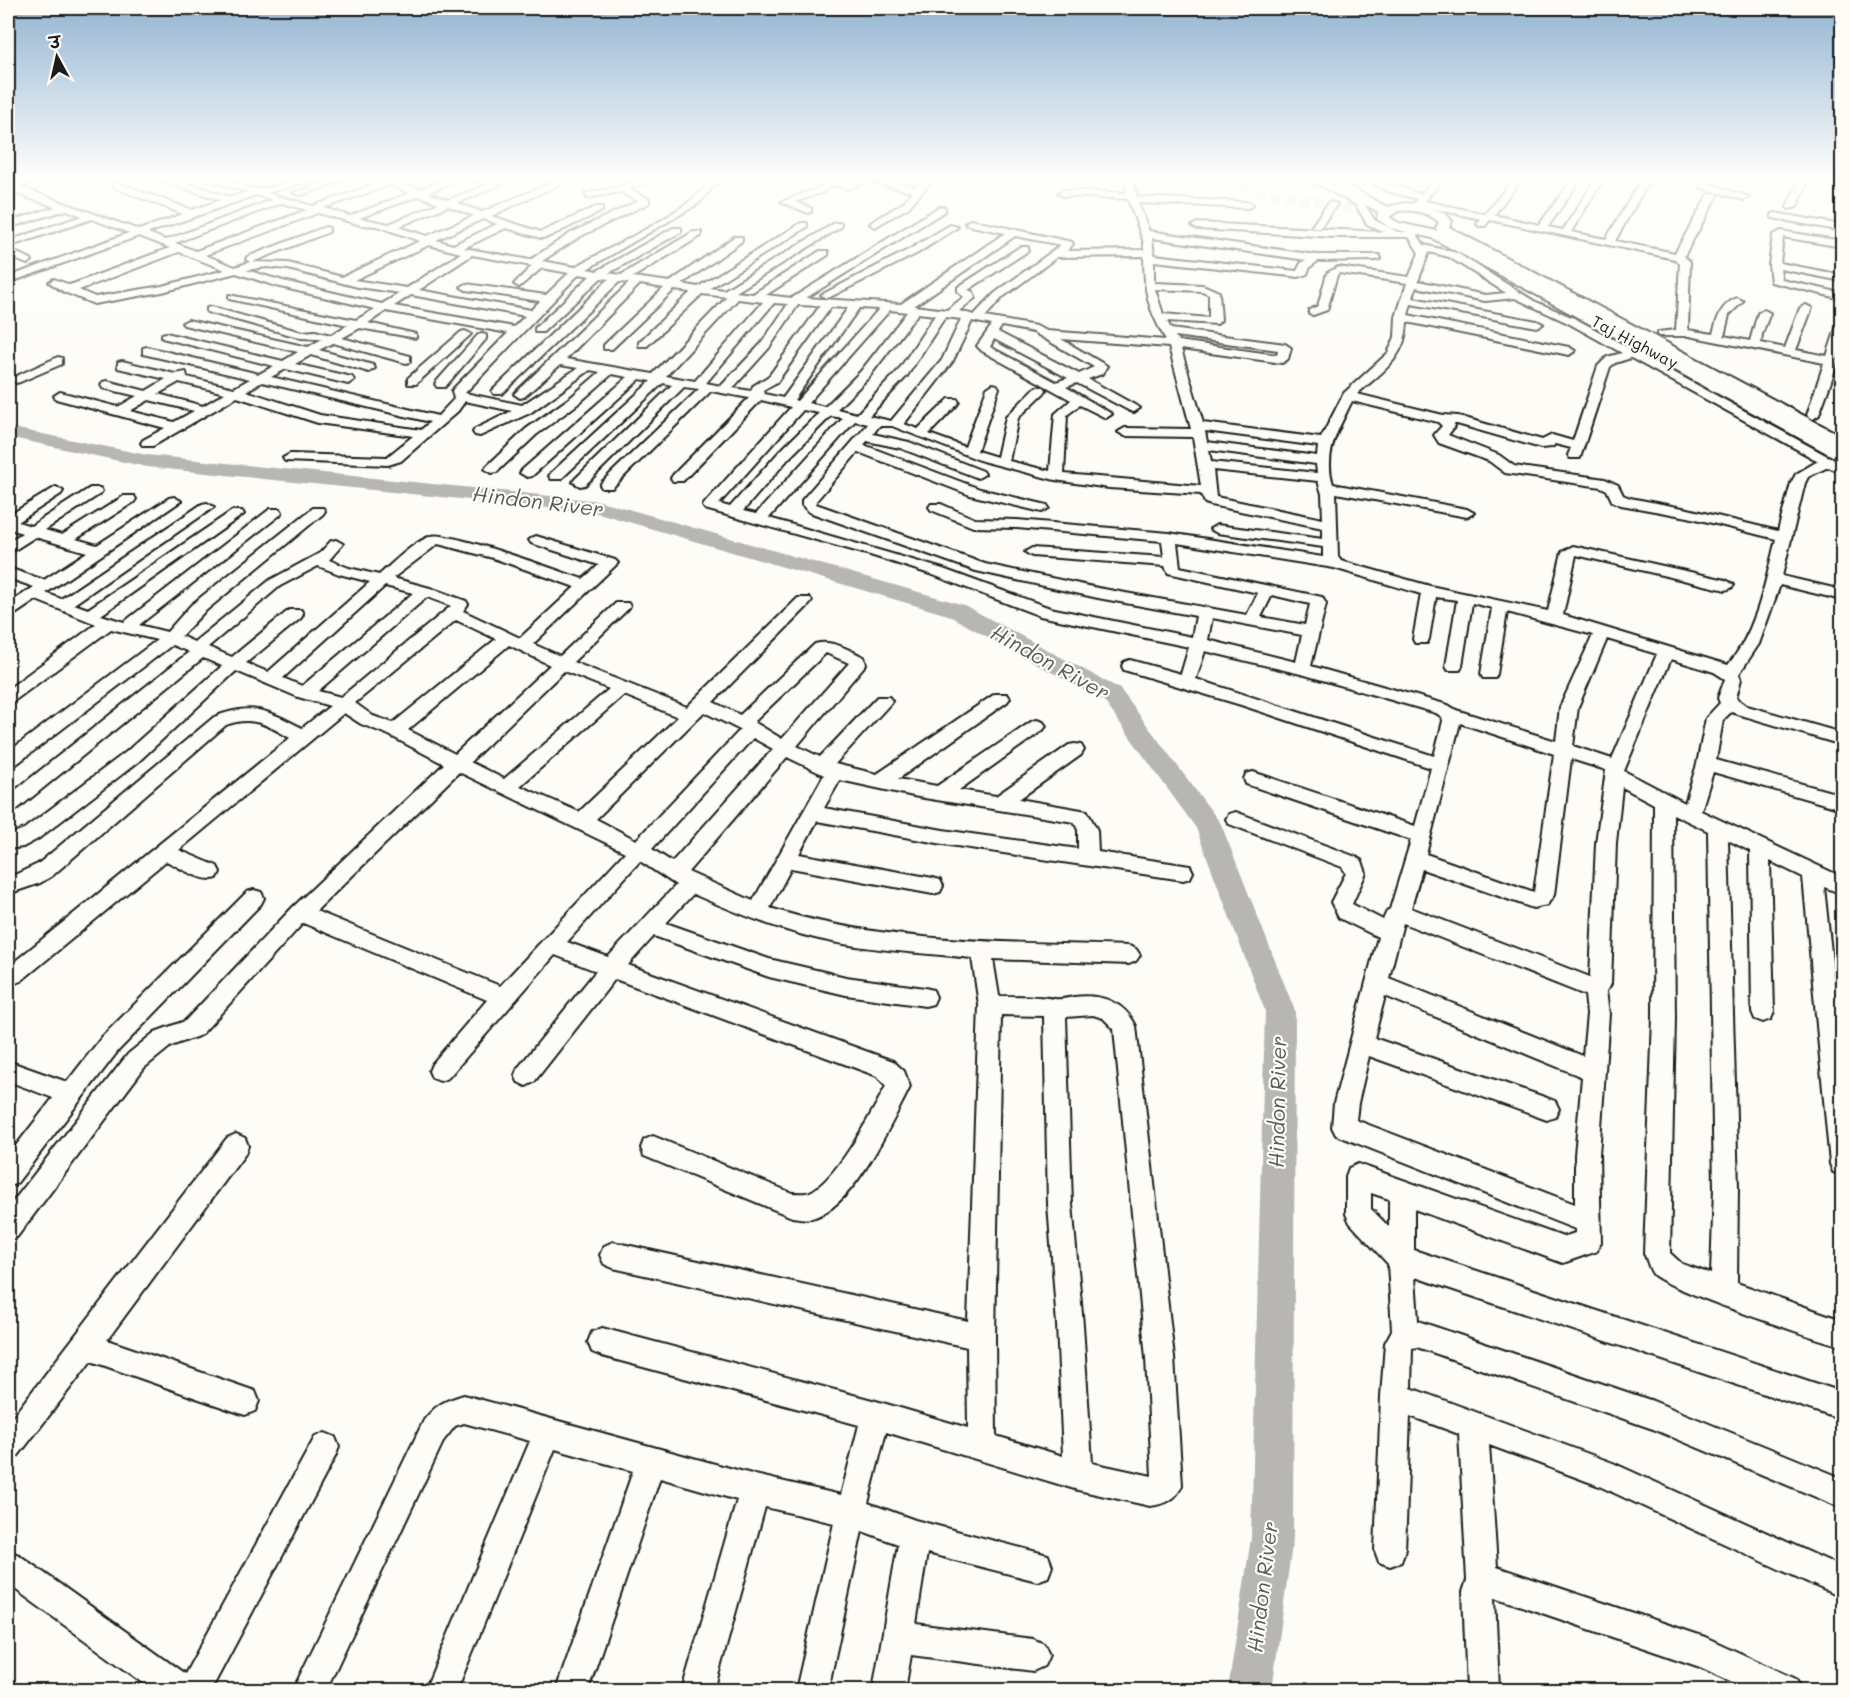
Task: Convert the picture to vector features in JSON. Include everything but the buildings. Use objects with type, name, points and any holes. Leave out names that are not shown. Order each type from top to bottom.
[{"type":"main road","name":"Taj Highway","points":[[1474,256],[1842,454]]},
{"type":"main road","points":[[1495,256],[1842,443]]},
{"type":"street","points":[[17,256],[27,261]]},
{"type":"street","points":[[8,267],[41,256]]},
{"type":"street","points":[[68,290],[161,256]]},
{"type":"street","points":[[96,292],[189,256]]},
{"type":"street","points":[[205,256],[218,259],[233,269],[280,284],[511,336]]},
{"type":"street","points":[[233,269],[263,256]]},
{"type":"street","points":[[344,280],[394,256]]},
{"type":"street","points":[[148,443],[386,308],[464,256]]},
{"type":"street","points":[[495,256],[699,290],[756,297],[910,308],[1026,326],[1047,334],[1101,366],[1098,371],[1055,387]]},
{"type":"street","points":[[519,284],[545,256]]},
{"type":"street","points":[[290,458],[388,462],[396,458],[459,402],[458,391],[576,271],[602,256]]},
{"type":"street","points":[[539,330],[598,275],[631,256]]},
{"type":"street","points":[[498,392],[619,278],[658,256]]},
{"type":"street","points":[[608,347],[672,286],[714,256]]},
{"type":"street","points":[[643,344],[699,290],[754,256]]},
{"type":"street","points":[[556,476],[658,378],[731,294],[790,256]]},
{"type":"street","points":[[756,297],[819,256]]},
{"type":"street","points":[[724,390],[765,346],[796,300],[865,256]]},
{"type":"street","points":[[813,301],[903,256]]},
{"type":"street","points":[[733,513],[784,455],[865,374],[910,308],[981,256]]},
{"type":"street","points":[[759,519],[856,417],[903,373],[945,313],[970,298],[969,294],[963,292],[962,289],[1013,256]]},
{"type":"street","points":[[898,426],[897,422],[946,361],[972,317],[999,295],[1056,256]]},
{"type":"street","points":[[1150,256],[1149,286],[1159,317],[1174,344],[1200,434],[1210,500],[1330,525]]},
{"type":"street","points":[[1173,256],[1296,274],[1302,274],[1305,265],[1316,258]]},
{"type":"street","points":[[1306,256],[1376,257]]},
{"type":"street","points":[[1336,564],[1331,558],[1323,461],[1325,443],[1348,396],[1393,355],[1401,337],[1402,317],[1412,282],[1423,256]]},
{"type":"street","points":[[1455,256],[1539,308],[1572,321],[1842,469]]},
{"type":"street","points":[[1674,256],[1684,262],[1682,332]]},
{"type":"street","points":[[1775,256],[1775,280],[1778,282],[1842,296]]},
{"type":"street","points":[[8,280],[72,257]]},
{"type":"street","points":[[1774,265],[1818,257],[1842,278]]},
{"type":"street","points":[[65,278],[54,282],[94,301],[162,289],[233,269],[272,264],[358,284],[370,284],[533,314]]},
{"type":"street","points":[[1313,312],[1323,308],[1332,273],[1338,270],[1412,282],[1485,298],[1517,295]]},
{"type":"street","points":[[520,394],[559,359],[637,281]]},
{"type":"street","points":[[1149,286],[1203,288],[1214,292],[1215,320],[1213,322],[1159,317]]},
{"type":"street","points":[[466,287],[548,299]]},
{"type":"street","points":[[233,297],[412,336]]},
{"type":"street","points":[[606,485],[703,386],[772,298]]},
{"type":"street","points":[[1407,300],[1537,324]]},
{"type":"street","points":[[1717,339],[1724,314],[1737,301]]},
{"type":"street","points":[[758,396],[757,389],[772,379],[828,302]]},
{"type":"street","points":[[793,403],[813,365],[825,352],[856,304]]},
{"type":"street","points":[[888,306],[793,403],[711,503],[713,508],[759,519],[938,572],[1046,612],[1199,643],[1302,669],[1442,709],[1450,714],[1564,750],[1615,770],[1664,801],[1842,886]]},
{"type":"street","points":[[1789,353],[1806,308]]},
{"type":"street","points":[[211,310],[302,335],[315,334],[406,359]]},
{"type":"street","points":[[1755,346],[1756,334],[1764,313]]},
{"type":"street","points":[[1402,317],[1569,351]]},
{"type":"street","points":[[999,321],[983,346],[986,349],[1106,414]]},
{"type":"street","points":[[188,323],[309,351],[369,368]]},
{"type":"street","points":[[382,330],[396,323],[482,337],[511,336]]},
{"type":"street","points":[[247,337],[269,326]]},
{"type":"street","points":[[1813,415],[1833,361],[1842,328]]},
{"type":"street","points":[[1047,334],[1174,344],[1282,359],[1285,348],[1167,332]]},
{"type":"street","points":[[1662,334],[1682,332],[1833,361]]},
{"type":"street","points":[[991,333],[1134,408]]},
{"type":"street","points":[[412,381],[465,334]]},
{"type":"street","points":[[166,336],[348,380]]},
{"type":"street","points":[[441,384],[482,337]]},
{"type":"street","points":[[147,351],[258,379],[440,420]]},
{"type":"street","points":[[119,412],[226,351]]},
{"type":"street","points":[[1348,396],[1443,419],[1458,420],[1541,444],[1552,440],[1576,451],[1605,366],[1611,360],[1633,354]]},
{"type":"street","points":[[559,359],[564,363],[758,396],[898,426],[1002,463],[1057,476],[1078,480],[1207,491]]},
{"type":"street","points":[[12,378],[58,361]]},
{"type":"street","points":[[122,365],[236,392],[318,419],[423,434]]},
{"type":"street","points":[[480,432],[551,395],[586,367]]},
{"type":"street","points":[[492,469],[531,432],[575,400],[609,370]]},
{"type":"street","points":[[527,473],[638,375]]},
{"type":"street","points":[[12,378],[34,386]]},
{"type":"street","points":[[580,482],[681,382]]},
{"type":"street","points":[[107,384],[205,410]]},
{"type":"street","points":[[970,452],[993,388]]},
{"type":"street","points":[[1002,463],[1012,417],[1040,390]]},
{"type":"street","points":[[60,396],[176,427]]},
{"type":"street","points":[[460,396],[526,410]]},
{"type":"street","points":[[678,478],[758,396]]},
{"type":"street","points":[[1057,476],[1061,414],[1078,400]]},
{"type":"street","points":[[921,434],[953,402]]},
{"type":"street","points":[[1443,419],[1449,426],[1441,435],[1444,440],[1494,458],[1510,470],[1605,483],[1613,488],[1617,498],[1626,502],[1688,513],[1784,537]]},
{"type":"street","points":[[876,422],[809,500],[809,505],[814,509],[981,568],[1098,593],[1309,631]]},
{"type":"street","points":[[1125,432],[1200,434],[1325,443]]},
{"type":"street","points":[[1200,434],[1323,461]]},
{"type":"street","points":[[859,441],[904,445],[978,474]]},
{"type":"street","points":[[859,441],[975,492],[1042,507]]},
{"type":"street","points":[[1730,673],[1741,662],[1750,645],[1775,579],[1798,483],[1803,474],[1828,461]]},
{"type":"street","points":[[1205,465],[1325,482],[1467,513]]},
{"type":"street","points":[[8,523],[56,491]]},
{"type":"street","points":[[8,548],[95,491]]},
{"type":"street","points":[[64,540],[129,499]]},
{"type":"street","points":[[8,610],[174,501]]},
{"type":"street","points":[[62,605],[207,507]]},
{"type":"street","points":[[936,507],[974,523],[1017,524],[1169,537],[1336,564],[1429,591],[1554,618],[1720,668],[1730,673],[1733,680],[1727,698],[1729,704],[1741,710],[1842,739]]},
{"type":"street","points":[[8,761],[170,638],[196,609],[318,511]]},
{"type":"street","points":[[127,627],[275,512]]},
{"type":"street","points":[[90,615],[237,514]]},
{"type":"street","points":[[187,521],[214,530]]},
{"type":"street","points":[[8,523],[97,550]]},
{"type":"street","points":[[1217,529],[1331,544]]},
{"type":"street","points":[[1169,537],[1173,570],[1316,600],[1318,604],[1309,631],[1302,669]]},
{"type":"street","points":[[272,678],[383,579],[426,544],[441,539],[498,555],[586,586]]},
{"type":"street","points":[[395,731],[586,586],[609,565],[609,562],[536,540]]},
{"type":"street","points":[[8,806],[197,651],[275,583],[330,552],[336,544]]},
{"type":"street","points":[[1554,618],[1569,552],[1573,550],[1726,585]]},
{"type":"street","points":[[1032,552],[1171,562]]},
{"type":"street","points":[[13,975],[302,735],[454,614],[460,604],[383,579],[344,571],[317,560]]},
{"type":"street","points":[[8,573],[62,605],[108,623],[170,638],[304,693],[342,703],[367,720],[395,731],[506,788],[582,821],[638,850],[682,879],[757,912],[803,927],[839,935],[981,950],[1129,955]]},
{"type":"street","points":[[1775,579],[1842,595]]},
{"type":"street","points":[[1252,620],[1267,589]]},
{"type":"street","points":[[304,693],[425,591]]},
{"type":"street","points":[[1420,639],[1429,591]]},
{"type":"street","points":[[1454,666],[1465,597]]},
{"type":"street","points":[[582,821],[804,602]]},
{"type":"street","points":[[1490,674],[1500,605]]},
{"type":"street","points":[[8,1228],[136,1061],[163,1039],[193,1028],[300,914],[622,606]]},
{"type":"street","points":[[1187,681],[1199,643],[1205,611]]},
{"type":"street","points":[[8,842],[16,842],[32,834],[123,764],[234,663],[295,614]]},
{"type":"street","points":[[454,614],[621,688],[695,709],[746,727],[829,769],[998,804],[1080,816],[1086,821],[1088,829],[1089,857]]},
{"type":"street","points":[[8,697],[108,623]]},
{"type":"street","points":[[1414,858],[1533,900],[1540,899],[1544,895],[1569,708],[1602,632]]},
{"type":"street","points":[[440,1071],[503,997],[638,850],[746,727],[821,648],[828,647],[855,657],[858,664],[783,747],[682,879],[650,926],[611,968],[526,1075]]},
{"type":"street","points":[[1236,819],[1349,862],[1355,867],[1356,873],[1341,902],[1346,912],[1395,923],[1595,987],[1600,984],[1606,843],[1615,770],[1666,652]]},
{"type":"street","points":[[1130,666],[1187,681],[1441,765]]},
{"type":"street","points":[[506,788],[621,688]]},
{"type":"street","points":[[882,781],[1001,698]]},
{"type":"street","points":[[757,912],[813,813],[829,769],[883,701]]},
{"type":"street","points":[[1691,814],[1706,764],[1715,718],[1729,704]]},
{"type":"street","points":[[8,886],[45,870],[220,721],[246,712],[258,713],[302,735]]},
{"type":"street","points":[[1450,714],[1452,721],[1422,836],[1349,1084],[1344,1127],[1586,1221]]},
{"type":"street","points":[[941,793],[1037,726]]},
{"type":"street","points":[[998,804],[1076,750]]},
{"type":"street","points":[[1706,764],[1842,802]]},
{"type":"street","points":[[1253,779],[1422,836]]},
{"type":"street","points":[[1664,801],[1664,1018],[1657,1253],[1662,1265],[1674,1274],[1842,1334]]},
{"type":"street","points":[[813,813],[943,837],[1089,857],[1183,873]]},
{"type":"street","points":[[1718,827],[1725,1188],[1724,1293]]},
{"type":"street","points":[[1760,847],[1763,1012]]},
{"type":"street","points":[[163,851],[210,873]]},
{"type":"street","points":[[788,860],[933,886]]},
{"type":"street","points":[[1812,872],[1842,1164]]},
{"type":"street","points":[[8,1175],[110,1044],[255,898]]},
{"type":"street","points":[[300,914],[503,997]]},
{"type":"street","points":[[650,926],[769,968],[846,986],[925,997]]},
{"type":"street","points":[[551,945],[760,1024],[885,1068],[896,1078],[898,1087],[870,1141],[832,1192],[812,1206],[792,1205],[653,1148]]},
{"type":"street","points":[[981,950],[990,1005],[981,1337],[982,1446]]},
{"type":"street","points":[[1377,983],[1594,1071]]},
{"type":"street","points":[[1595,987],[1598,1014],[1587,1155],[1588,1242],[1563,1250],[1358,1176],[1359,1214],[1401,1259],[1842,1406]]},
{"type":"street","points":[[990,1005],[1047,1006],[1053,1010],[1055,1015],[1060,1204],[1070,1325],[1078,1475]]},
{"type":"street","points":[[602,1342],[876,1415],[1078,1475],[1150,1491],[1160,1490],[1167,1485],[1168,1464],[1160,1358],[1125,1026],[1118,1017],[1098,1005],[1053,1010]]},
{"type":"street","points":[[1360,1043],[1547,1109]]},
{"type":"street","points":[[110,1044],[136,1061]]},
{"type":"street","points":[[8,1071],[71,1094]]},
{"type":"street","points":[[8,1446],[236,1146]]},
{"type":"street","points":[[1402,1192],[1401,1259],[1406,1335]]},
{"type":"street","points":[[613,1255],[981,1337]]},
{"type":"street","points":[[1390,1551],[1395,1396],[1399,1343],[1406,1335],[1417,1334],[1653,1415],[1842,1492]]},
{"type":"street","points":[[89,1341],[90,1346],[107,1354],[245,1401]]},
{"type":"street","points":[[1395,1396],[1611,1476],[1842,1583]]},
{"type":"street","points":[[309,1690],[434,1430],[446,1415],[464,1409],[755,1490],[850,1512],[915,1535],[1036,1566]]},
{"type":"street","points":[[812,1690],[850,1512],[876,1415]]},
{"type":"street","points":[[1473,1425],[1482,1582],[1478,1592],[1488,1688]]},
{"type":"street","points":[[441,1690],[548,1432]]},
{"type":"street","points":[[194,1690],[325,1447]]},
{"type":"street","points":[[572,1690],[651,1462]]},
{"type":"street","points":[[698,1690],[755,1490]]},
{"type":"street","points":[[889,1690],[915,1535]]},
{"type":"street","points":[[8,1566],[179,1690]]},
{"type":"street","points":[[1482,1582],[1495,1582],[1705,1653],[1785,1690]]},
{"type":"street","points":[[899,1638],[1033,1655]]},
{"type":"waterway","name":"Hindon River","points":[[8,432],[147,461],[600,507],[956,610],[1112,695],[1208,824],[1280,1011],[1272,1538],[1250,1690]]}]
